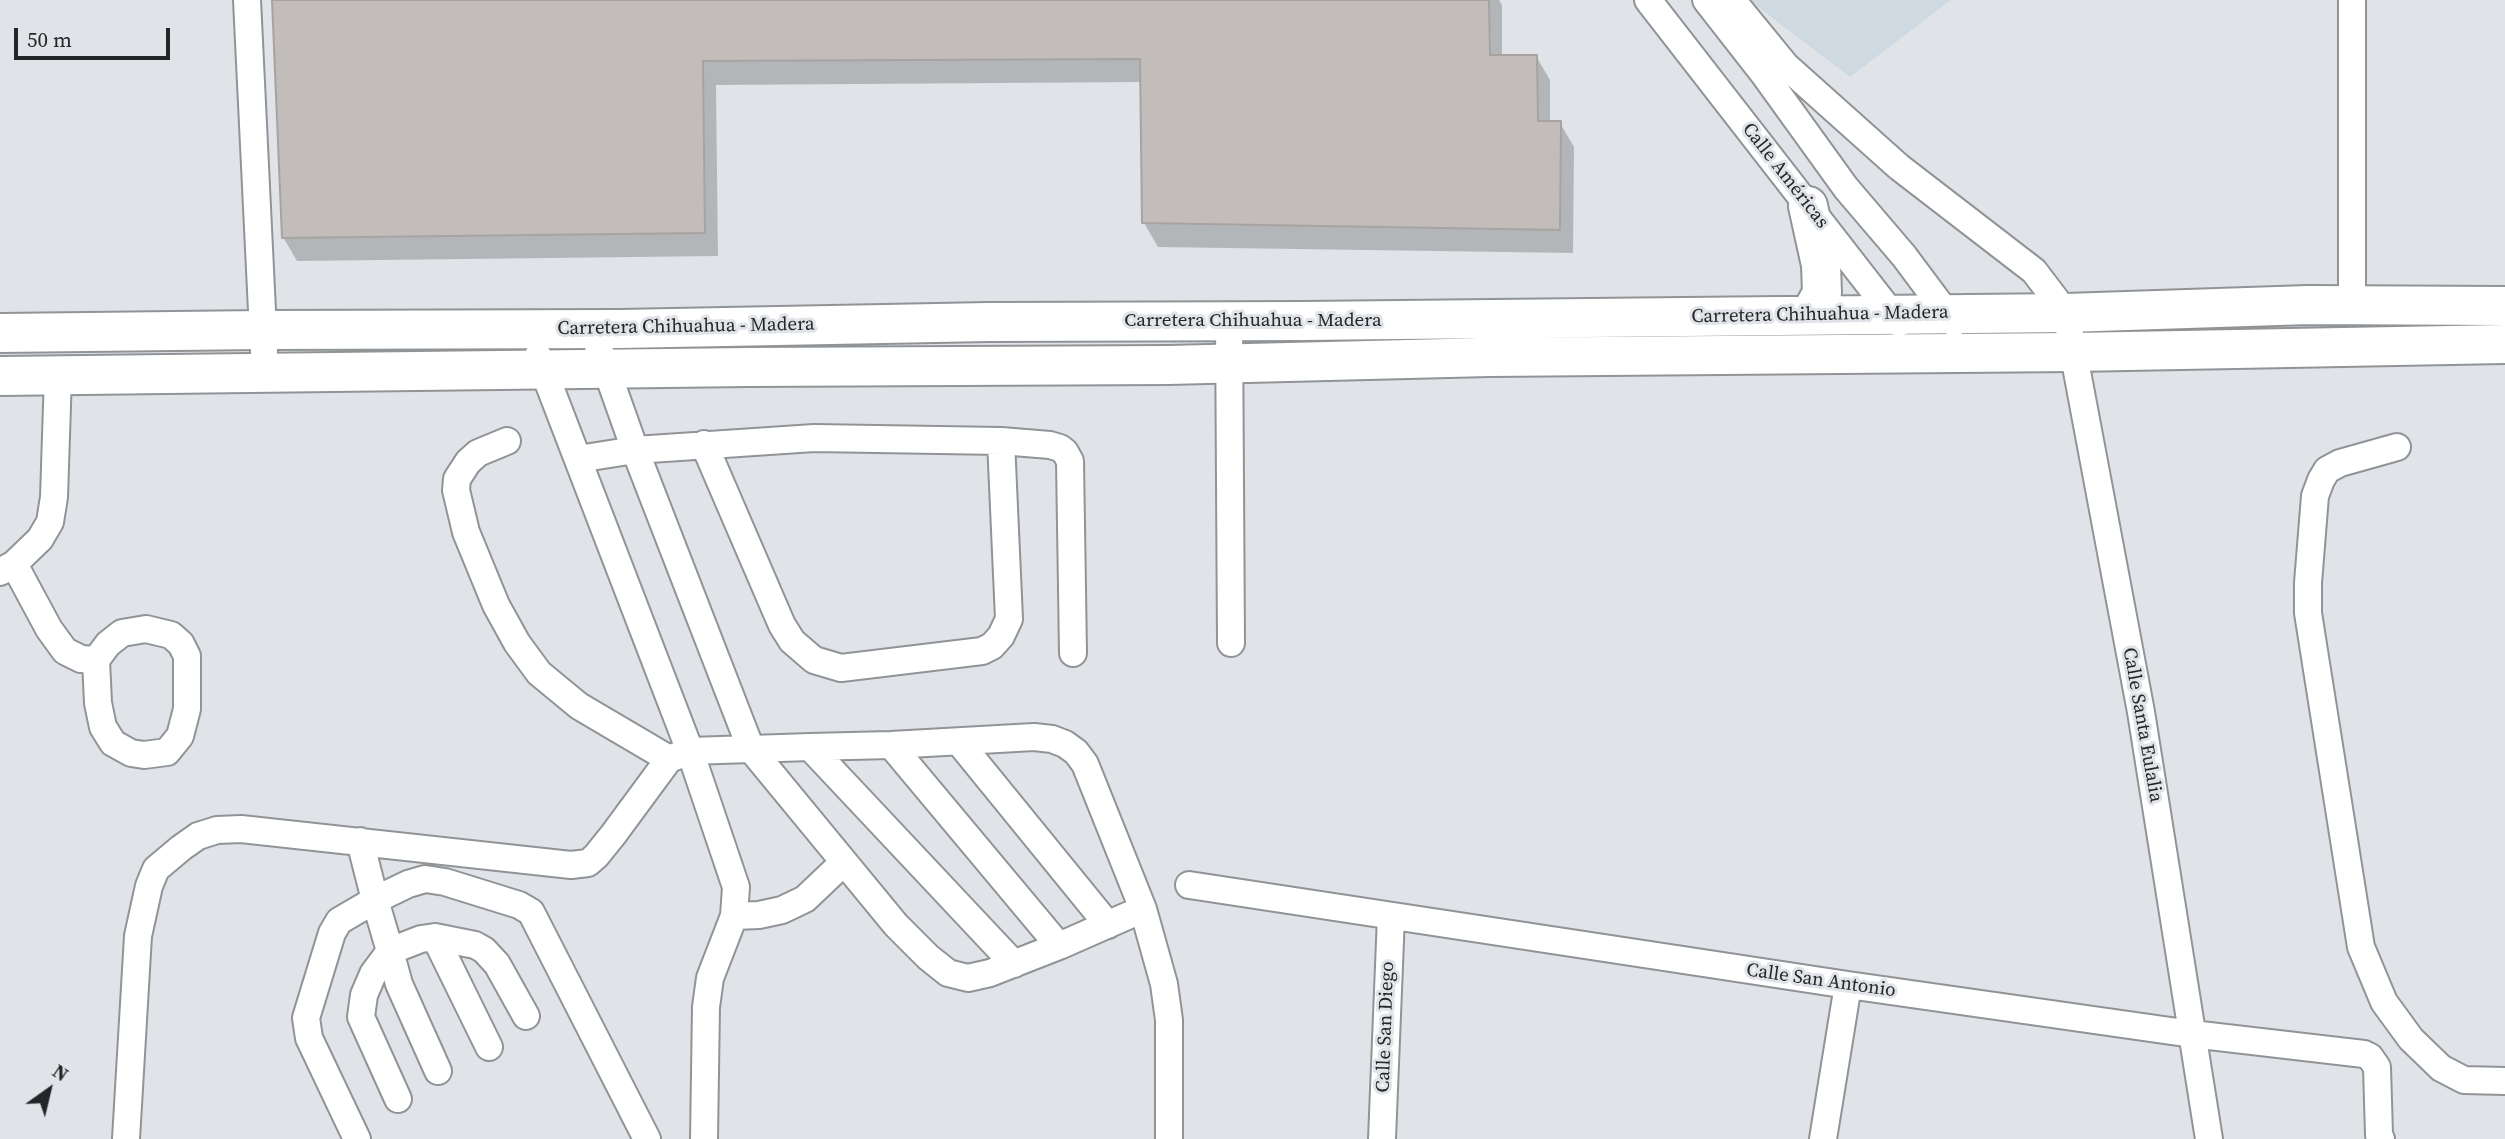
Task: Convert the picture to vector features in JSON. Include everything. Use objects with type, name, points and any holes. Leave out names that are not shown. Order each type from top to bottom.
[{"type":"highway","points":[[1808,206],[1821,265],[1822,293],[1810,315]]},
{"type":"highway","name":"Carretera Chihuahua - Madera","points":[[0,333],[2066,313],[2308,305],[2505,306]]},
{"type":"highway","points":[[989,322],[984,331],[984,347],[989,355],[1003,366]]},
{"type":"highway","points":[[916,366],[929,345],[918,323]]},
{"type":"highway","name":"Carretera Chihuahua - Madera","points":[[0,376],[1003,366],[2505,344]]},
{"type":"street","points":[[247,0],[265,373]]},
{"type":"street","name":"Calle Américas","points":[[1648,0],[1921,353]]},
{"type":"street","points":[[1706,0],[1763,73],[1846,188],[1904,256],[1975,352]]},
{"type":"street","points":[[1732,0],[1786,66],[1899,167],[2034,271],[2066,313]]},
{"type":"street","points":[[2352,0],[2352,307]]},
{"type":"street","name":"Calle Santa Eulalia","points":[[2066,313],[2141,712],[2209,1139]]},
{"type":"street","points":[[1229,321],[1231,643]]},
{"type":"street","points":[[526,329],[578,459],[679,755],[732,871],[736,887],[734,916],[710,978],[706,1007],[704,1139]]},
{"type":"street","points":[[592,329],[635,450],[751,749],[896,925],[948,973],[968,978],[1014,964],[1143,909]]},
{"type":"street","points":[[58,375],[54,497],[50,522],[40,539],[7,568],[65,651],[81,659],[96,660]]},
{"type":"street","points":[[578,459],[635,450],[814,438],[1001,441],[1051,445],[1065,452],[1070,461],[1073,653]]},
{"type":"street","points":[[507,441],[478,453],[468,462],[457,479],[456,490],[467,532],[496,605],[517,643],[539,673],[579,706],[679,755],[751,749],[1034,737],[1052,739],[1076,752],[1085,764],[1143,909],[1164,984],[1169,1020],[1169,1139]]},
{"type":"street","points":[[704,444],[782,625],[792,641],[808,655],[821,663],[841,668],[982,651],[992,646],[1001,636],[1009,619],[1001,441]]},
{"type":"street","points":[[2397,447],[2340,463],[2327,470],[2320,480],[2315,496],[2310,553],[2308,613],[2361,947],[2384,1002],[2411,1039],[2441,1068],[2464,1080],[2505,1081]]},
{"type":"street","points":[[146,629],[171,635],[181,644],[187,656],[187,709],[180,736],[167,752],[131,754],[113,743],[103,727],[98,703],[96,660],[121,633],[146,629]]},
{"type":"street","points":[[959,742],[1108,925]]},
{"type":"street","points":[[891,745],[1059,946]]},
{"type":"street","points":[[810,747],[1014,964]]},
{"type":"street","points":[[126,1139],[138,936],[149,886],[156,869],[198,836],[218,830],[241,829],[572,865],[587,863],[596,856],[679,755]]},
{"type":"street","points":[[360,841],[399,984],[438,1072]]},
{"type":"street","points":[[734,916],[759,915],[782,910],[805,899],[844,862]]},
{"type":"street","points":[[357,1139],[309,1038],[306,1018],[332,933],[339,921],[375,900],[425,879],[458,886],[519,905],[531,912],[647,1139]]},
{"type":"street","name":"Calle San Antonio","points":[[1189,885],[1848,985],[2192,1034],[2353,1052],[2370,1057],[2377,1067],[2381,1139]]},
{"type":"street","name":"Calle San Diego","points":[[1382,1139],[1391,915]]},
{"type":"street","points":[[435,937],[489,1047]]},
{"type":"street","points":[[398,1100],[361,1017],[364,995],[373,974],[390,951],[421,939],[435,937],[462,941],[484,950],[497,964],[526,1016]]},
{"type":"street","points":[[1824,1139],[1848,985]]},
{"type":"shaded area","points":[[1749,0],[1951,0],[1850,77]]},
{"type":"building","points":[[272,0],[1489,0],[1490,55],[1537,55],[1538,121],[1561,121],[1560,230],[1142,223],[1140,59],[703,61],[705,233],[282,238]]}]
